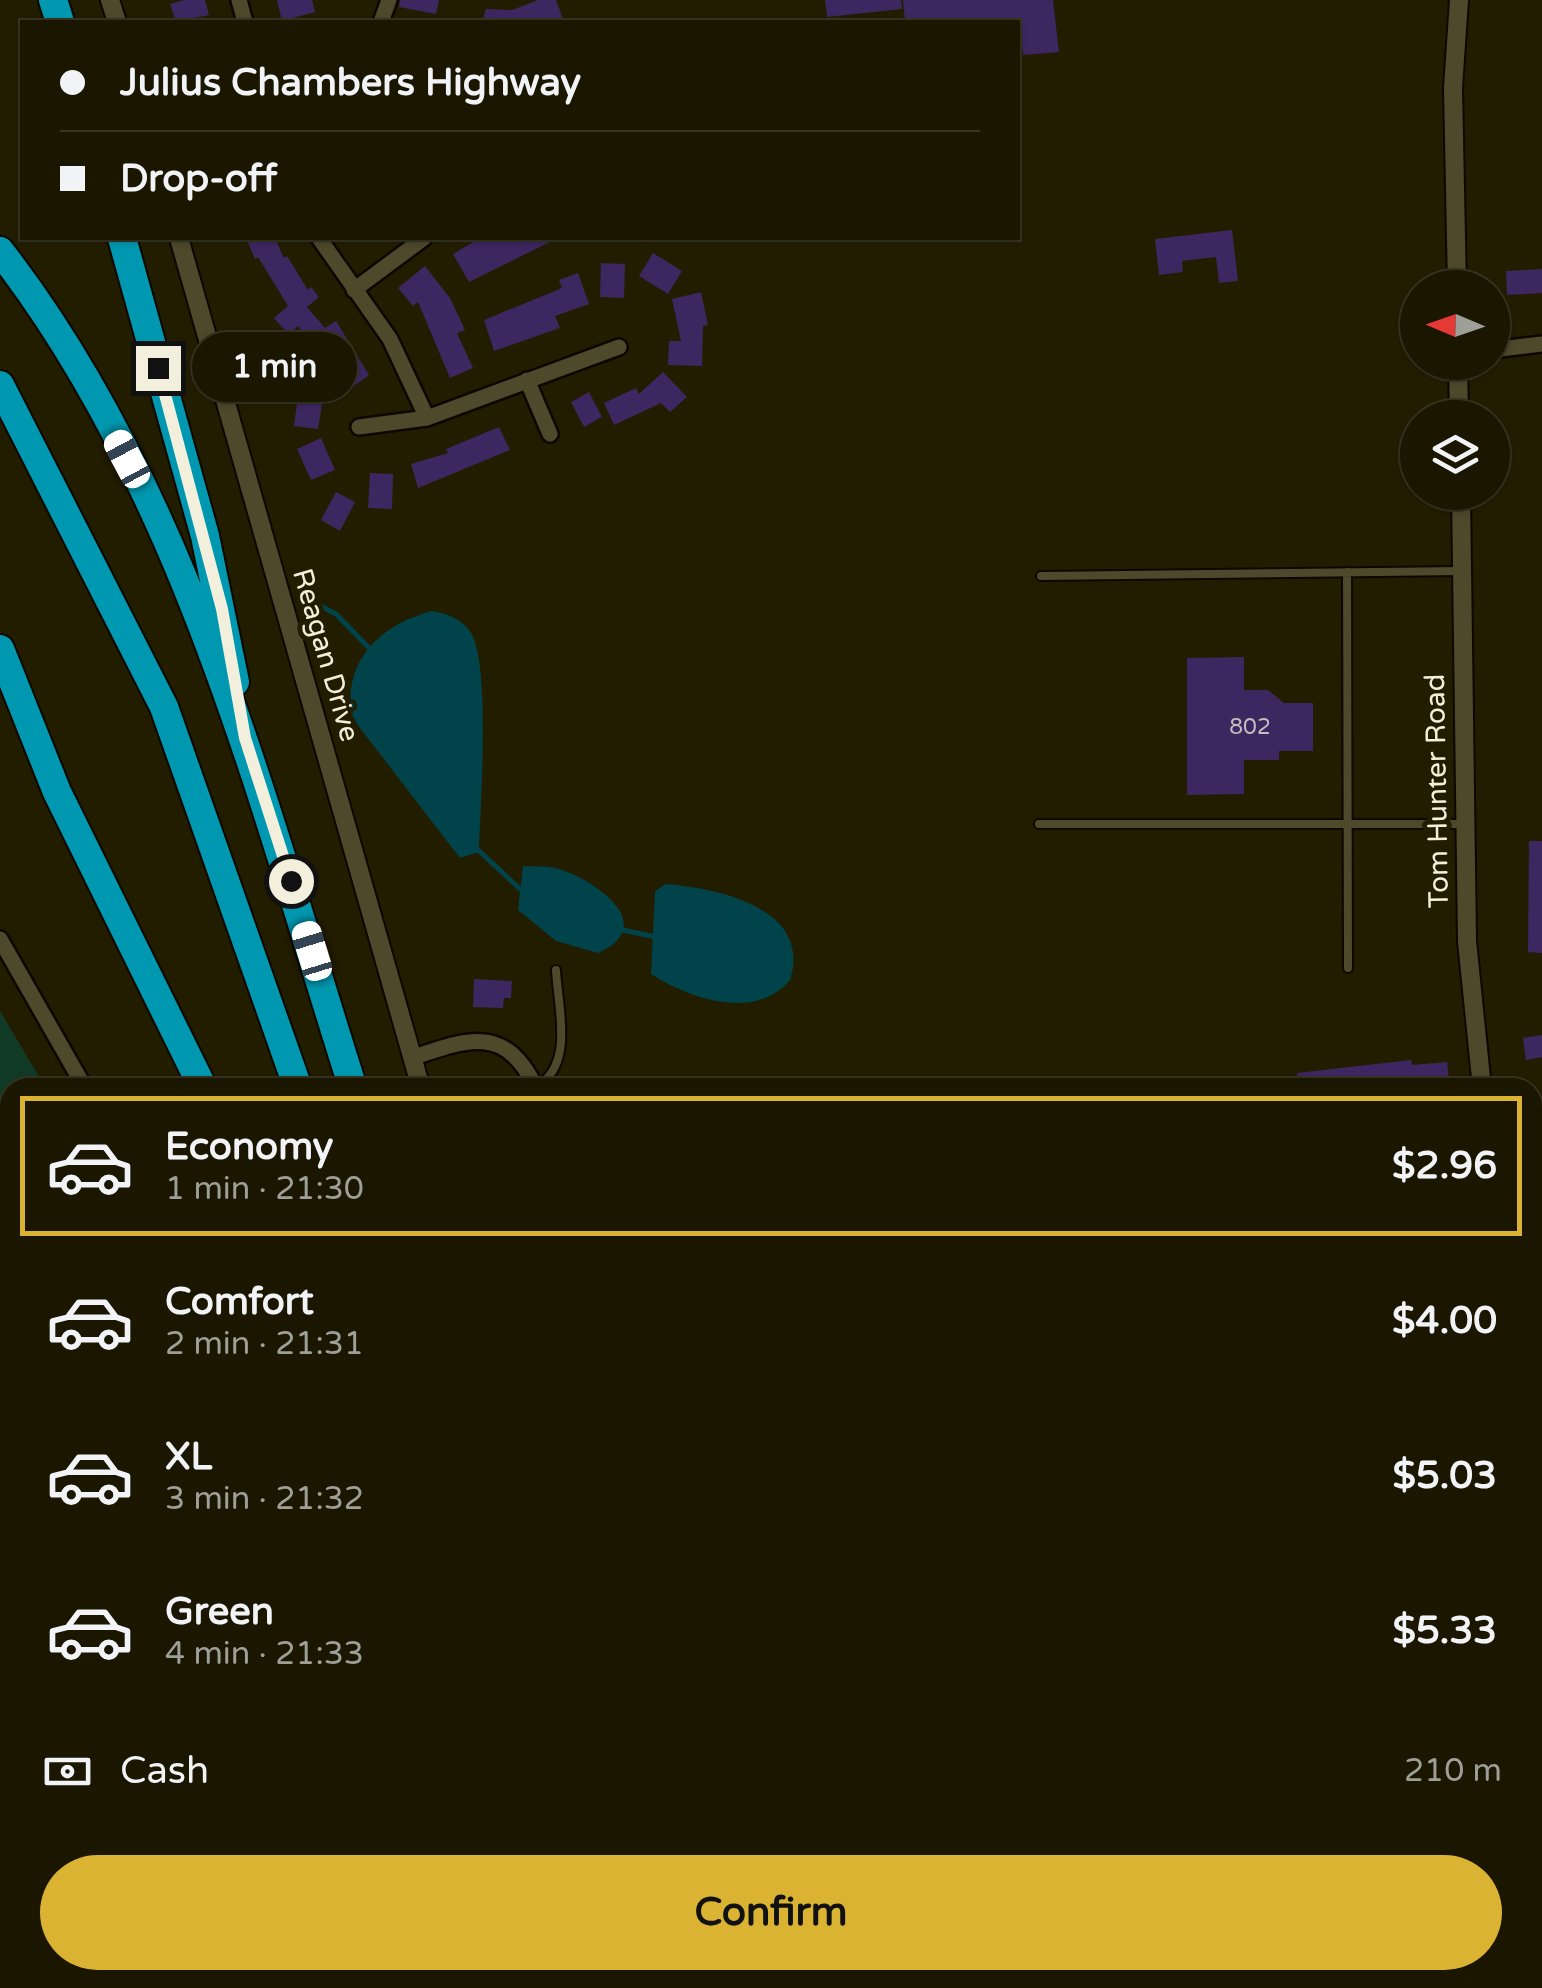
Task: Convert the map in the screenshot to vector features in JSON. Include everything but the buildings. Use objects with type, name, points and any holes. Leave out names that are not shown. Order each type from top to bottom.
[{"type":"highway","points":[[123,240],[209,554],[245,738]]},
{"type":"highway","points":[[0,251],[74,361],[127,459],[245,738],[350,1078]]},
{"type":"highway","points":[[0,386],[164,707],[294,1078]]},
{"type":"highway","points":[[0,649],[58,792],[198,1078]]},
{"type":"street","points":[[1457,270],[1454,88],[1459,0]]},
{"type":"street","name":"Reagan Drive","points":[[180,240],[418,1078]]},
{"type":"street","points":[[319,240],[390,338],[427,418]]},
{"type":"street","points":[[354,290],[421,240]]},
{"type":"street","points":[[1510,348],[1542,344]]},
{"type":"street","points":[[359,427],[427,418],[619,347]]},
{"type":"street","points":[[527,380],[550,434]]},
{"type":"street","name":"Tom Hunter Road","points":[[1461,510],[1464,824],[1470,993],[1481,1078]]},
{"type":"street","points":[[0,939],[79,1078]]},
{"type":"street","points":[[412,1058],[448,1045],[493,1042],[513,1050],[530,1078]]},
{"type":"lane","points":[[1041,576],[1462,571]]},
{"type":"lane","points":[[1347,572],[1348,968]]},
{"type":"lane","points":[[1039,824],[1464,824]]},
{"type":"lane","points":[[547,1078],[557,1070],[561,1055],[556,970]]},
{"type":"green space","points":[[0,1011],[40,1078],[0,1078]]},
{"type":"water","points":[[432,611],[454,617],[471,633],[481,675],[479,852],[460,858],[353,719],[353,680],[368,648],[396,625]]},
{"type":"water","points":[[523,866],[562,870],[605,894],[623,918],[623,930],[615,942],[598,953],[556,941],[518,910]]},
{"type":"water","points":[[666,884],[734,897],[774,919],[788,935],[793,955],[790,980],[775,993],[740,1003],[702,998],[651,974],[655,891]]},
{"type":"waterway","points":[[305,598],[336,614],[370,649]]},
{"type":"waterway","points":[[477,849],[520,889]]},
{"type":"waterway","points":[[618,929],[656,937]]},
{"type":"route","points":[[158,368],[222,609],[245,738],[291,881]]}]
